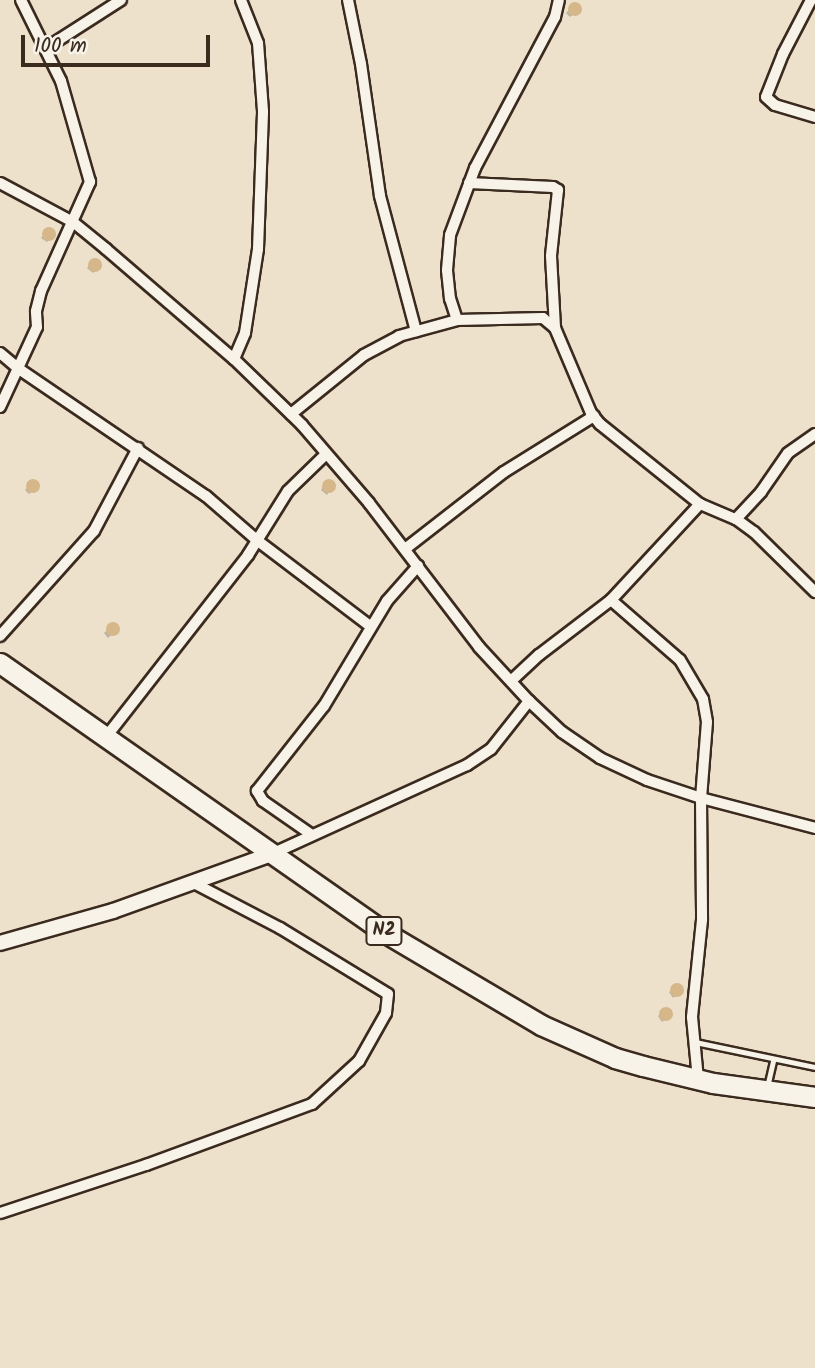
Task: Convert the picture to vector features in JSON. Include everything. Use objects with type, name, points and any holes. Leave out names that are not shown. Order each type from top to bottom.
[{"type":"highway","name":"N2","points":[[0,663],[384,932],[541,1025],[615,1058],[698,1079],[815,1097]]},
{"type":"street","points":[[0,407],[37,327],[37,303],[90,178],[61,81],[22,0]]},
{"type":"street","points":[[46,48],[121,0]]},
{"type":"street","points":[[234,359],[245,333],[258,249],[263,111],[258,43],[241,0]]},
{"type":"street","points":[[348,0],[361,64],[380,196],[416,331]]},
{"type":"street","points":[[457,320],[450,299],[450,235],[469,183],[555,17],[559,0]]},
{"type":"street","points":[[811,0],[783,54],[766,97],[775,105],[815,117]]},
{"type":"street","points":[[0,183],[73,222],[234,359],[291,414],[405,549],[479,647],[562,732],[600,758],[646,780],[701,798],[815,828]]},
{"type":"street","points":[[469,183],[553,187],[558,191],[551,256],[555,328],[594,416],[611,434],[700,504],[736,519],[754,532],[815,592]]},
{"type":"street","points":[[291,414],[373,348],[416,331],[457,320],[543,318],[555,328]]},
{"type":"street","points":[[0,353],[19,369],[206,496],[258,541],[370,626]]},
{"type":"street","points":[[405,549],[504,472],[594,416]]},
{"type":"street","points":[[736,519],[761,492],[788,453],[815,434]]},
{"type":"street","points":[[0,636],[93,531],[138,449]]},
{"type":"street","points":[[106,737],[258,541],[288,491],[326,454]]},
{"type":"street","points":[[512,680],[539,654],[611,600],[700,504]]},
{"type":"street","points":[[312,835],[263,801],[257,791],[324,706],[370,626],[418,566]]},
{"type":"street","points":[[611,600],[680,660],[703,699],[707,722],[701,798],[702,920],[692,1007],[698,1079]]},
{"type":"street","points":[[0,943],[113,911],[274,853],[467,765],[491,749],[529,701]]},
{"type":"street","points":[[0,1213],[146,1165],[312,1104],[359,1061],[386,1013],[388,994],[280,928],[192,882]]},
{"type":"lane","points":[[695,1042],[815,1067]]},
{"type":"lane","points":[[766,1091],[773,1060]]},
{"type":"building","points":[[572,2],[578,2],[582,9],[578,16],[572,16],[568,12],[568,6]]},
{"type":"building","points":[[46,227],[52,227],[56,234],[52,241],[46,241],[42,237],[42,231]]},
{"type":"building","points":[[92,258],[98,258],[102,265],[98,272],[92,272],[88,268],[88,262]]},
{"type":"building","points":[[30,479],[36,479],[40,486],[36,493],[30,493],[26,489],[26,483]]},
{"type":"building","points":[[326,479],[332,479],[336,486],[332,493],[326,493],[322,489],[322,483]]},
{"type":"building","points":[[110,622],[116,622],[120,629],[116,636],[110,636],[106,632],[106,626]]},
{"type":"building","points":[[674,983],[680,983],[684,990],[680,997],[674,997],[670,993],[670,987]]},
{"type":"building","points":[[663,1007],[669,1007],[673,1014],[669,1021],[663,1021],[659,1017],[659,1011]]}]
